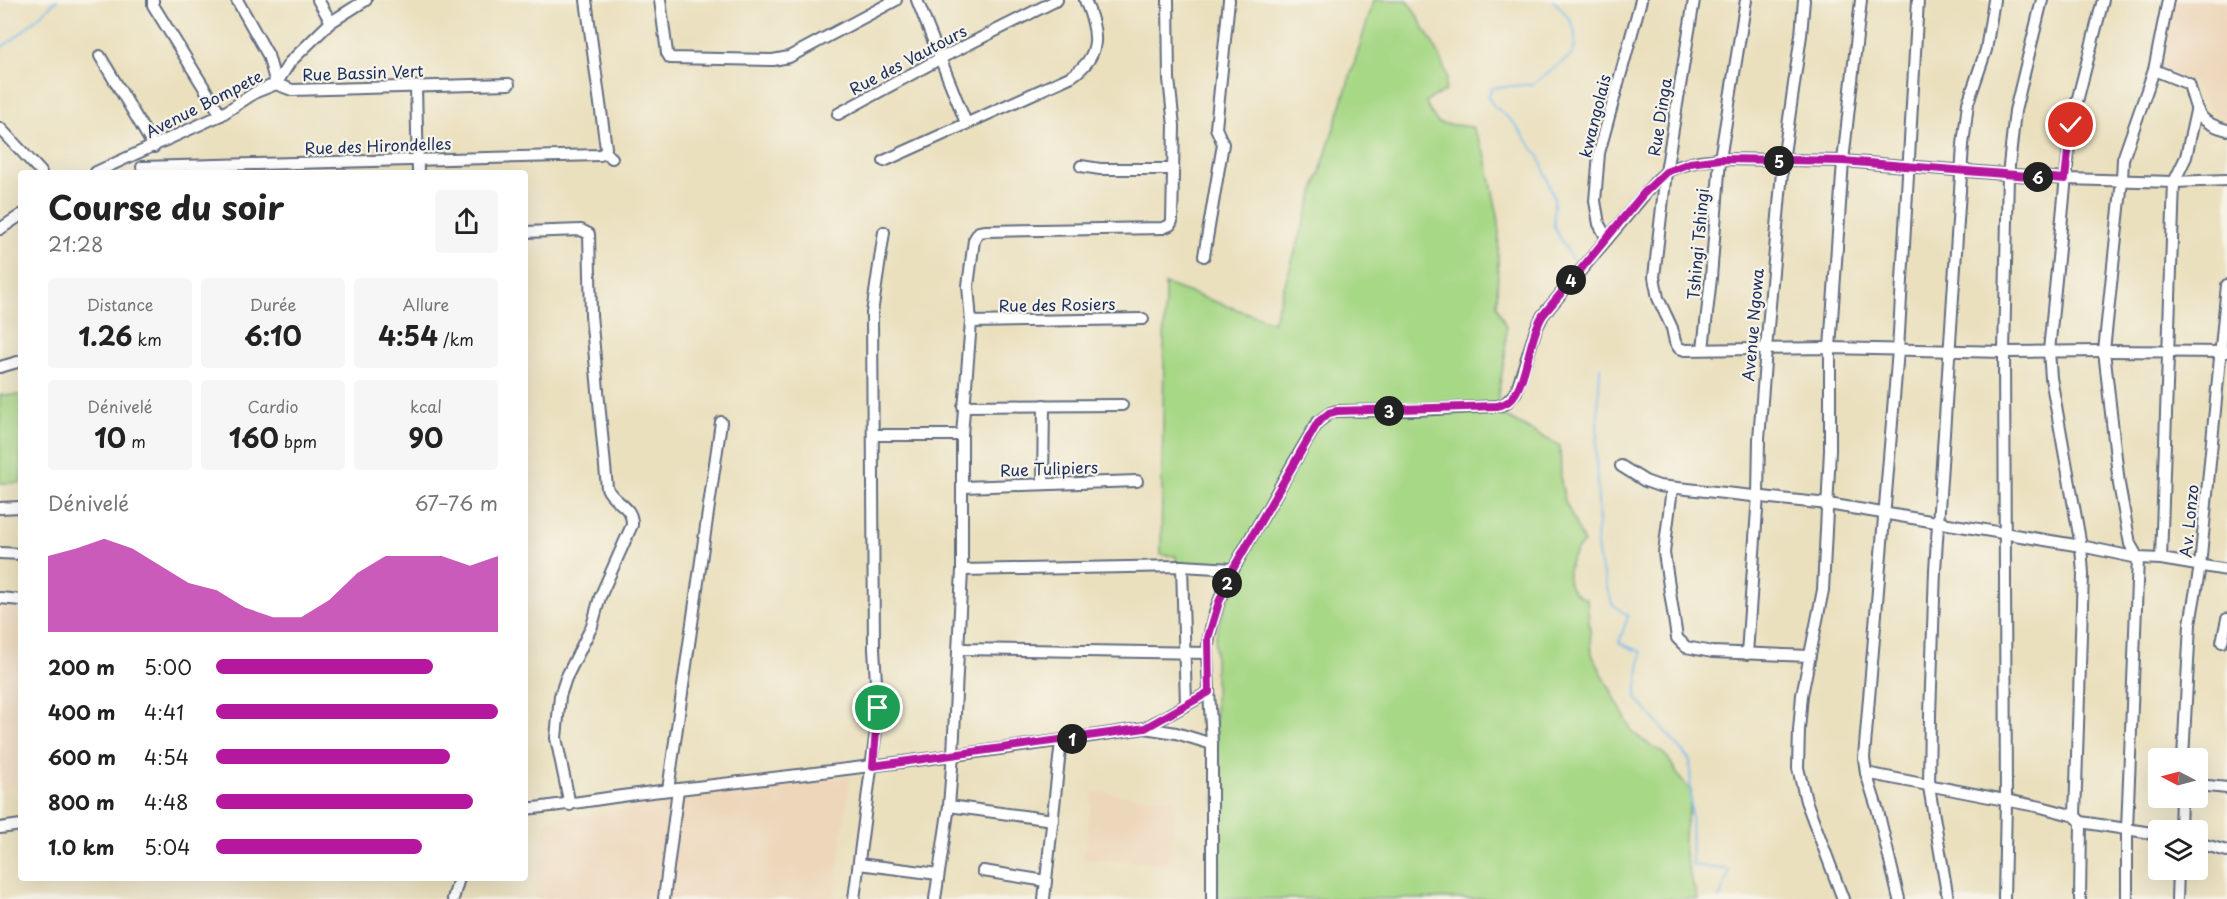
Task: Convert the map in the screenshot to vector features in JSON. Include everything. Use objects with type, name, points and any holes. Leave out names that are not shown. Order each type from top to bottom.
[{"type":"street","points":[[153,0],[153,5],[221,115]]},
{"type":"street","points":[[237,0],[268,55],[276,84]]},
{"type":"street","points":[[318,0],[331,22]]},
{"type":"street","name":"Avenue Bompete","points":[[101,170],[221,115],[256,92],[276,84],[290,62],[331,22],[366,0]]},
{"type":"street","name":"Rue des Hirondelles","points":[[142,170],[608,155],[586,0]]},
{"type":"street","points":[[660,0],[667,53],[672,58],[782,59],[896,0]]},
{"type":"street","points":[[917,0],[966,123]]},
{"type":"street","name":"Rue des Vautours","points":[[837,114],[941,58],[1057,0]]},
{"type":"street","points":[[884,161],[1072,76],[1083,68],[1095,46],[1095,32],[1085,0]]},
{"type":"street","points":[[935,899],[949,806],[953,754],[962,570],[963,406],[971,322],[968,286],[974,240],[979,232],[1167,228],[1172,221],[1174,126],[1168,71],[1168,0]]},
{"type":"street","points":[[1204,256],[1223,144],[1216,128],[1229,0]]},
{"type":"street","name":"kwangolais","points":[[1607,238],[1599,224],[1595,201],[1599,153],[1641,0]]},
{"type":"street","name":"Rue Dinga","points":[[1694,0],[1666,172],[1654,284],[1679,348],[1703,349]]},
{"type":"street","name":"Tshingi Tshingi","points":[[1703,349],[1712,278],[1720,159],[1746,0]]},
{"type":"street","name":"Avenue Ngowa","points":[[1747,654],[1766,349],[1783,161],[1804,0]]},
{"type":"street","points":[[1843,899],[1806,801],[1798,768],[1802,695],[1823,590],[1830,450],[1830,348],[1843,161],[1861,0]]},
{"type":"street","points":[[1899,899],[1864,758],[1898,350],[1918,0]]},
{"type":"street","points":[[1948,899],[1929,787],[1934,588],[1968,103],[1986,50],[1994,0]]},
{"type":"street","points":[[2004,899],[2006,535],[2004,352],[2008,175],[2015,111],[2043,0]]},
{"type":"street","points":[[2080,899],[2078,819],[2083,574],[2081,546],[2051,378],[2049,351],[2071,125],[2103,0]]},
{"type":"street","points":[[2127,899],[2127,829],[2138,558],[2130,544],[2120,484],[2104,351],[2123,159],[2154,70],[2168,0]]},
{"type":"street","points":[[100,56],[154,147]]},
{"type":"street","points":[[2154,70],[2189,84],[2196,111],[2202,120],[2227,130]]},
{"type":"street","name":"Rue Bassin Vert","points":[[276,84],[297,90],[509,84]]},
{"type":"street","points":[[416,87],[418,170]]},
{"type":"street","points":[[2161,559],[2174,182],[2186,157],[2196,111]]},
{"type":"street","points":[[0,128],[39,170]]},
{"type":"street","points":[[141,153],[142,170]]},
{"type":"street","points":[[1212,899],[1212,744],[1207,653],[1215,612],[1233,569],[1312,431],[1323,417],[1337,411],[1415,410],[1505,404],[1516,392],[1539,322],[1644,193],[1666,172],[1690,163],[1720,159],[1843,161],[2065,179],[2174,182],[2227,180]]},
{"type":"street","points":[[1081,166],[1100,169],[1173,169]]},
{"type":"street","points":[[0,229],[18,217]]},
{"type":"street","points":[[528,232],[581,230],[589,234],[591,315],[607,488],[609,494],[631,512],[633,518],[600,597],[592,626],[566,678],[560,696],[556,738],[570,805]]},
{"type":"street","points":[[854,899],[873,766],[878,708],[874,649],[872,313],[884,232]]},
{"type":"street","name":"Av. Lonzo","points":[[2184,748],[2190,624],[2200,566],[2224,352],[2227,285]]},
{"type":"street","name":"Rue des Rosiers","points":[[971,322],[1143,319]]},
{"type":"street","points":[[1703,349],[2224,352]]},
{"type":"street","points":[[0,367],[18,362]]},
{"type":"street","points":[[1043,484],[1044,405]]},
{"type":"street","points":[[963,406],[1122,405]]},
{"type":"street","points":[[664,899],[673,789],[721,422]]},
{"type":"street","points":[[873,435],[962,435]]},
{"type":"street","points":[[1621,466],[1644,481],[1672,488],[1758,495],[1828,504],[2081,546],[2138,558],[2161,559],[2227,570]]},
{"type":"street","name":"Rue Tulipiers","points":[[963,487],[1137,481]]},
{"type":"street","points":[[1672,488],[1664,553],[1677,638],[1686,647],[1694,649],[1809,656]]},
{"type":"street","points":[[0,508],[18,507]]},
{"type":"street","points":[[0,553],[18,554]]},
{"type":"street","points":[[962,570],[1182,566],[1233,569]]},
{"type":"street","points":[[1182,566],[1186,704]]},
{"type":"street","points":[[0,598],[18,600]]},
{"type":"street","points":[[2222,642],[2227,618]]},
{"type":"street","points":[[959,649],[1207,653]]},
{"type":"street","points":[[1145,728],[1209,692]]},
{"type":"street","points":[[528,808],[570,805],[673,789],[873,766],[1145,728],[1176,733],[1212,744]]},
{"type":"street","points":[[1044,899],[1061,741]]},
{"type":"street","points":[[1866,773],[2041,807],[2078,819],[2148,832]]},
{"type":"street","points":[[2208,786],[2227,788]]},
{"type":"street","points":[[949,806],[1053,820]]},
{"type":"street","points":[[0,828],[18,825]]},
{"type":"street","points":[[2208,846],[2227,851]]},
{"type":"street","points":[[859,864],[939,874]]},
{"type":"street","points":[[983,872],[1046,881]]},
{"type":"street","points":[[2177,899],[2178,880]]},
{"type":"street","points":[[453,899],[458,881]]},
{"type":"shaded area","points":[[2172,0],[2227,0],[2227,126],[2214,124],[2215,115],[2194,82],[2159,66]]},
{"type":"shaded area","points":[[0,608],[18,611],[18,783],[0,791]]},
{"type":"shaded area","points":[[851,775],[834,899],[534,899],[547,821]]},
{"type":"shaded area","points":[[1093,791],[1174,800],[1170,864],[1084,859]]},
{"type":"green space","points":[[1374,0],[1408,0],[1440,56],[1447,76],[1445,91],[1426,101],[1429,110],[1438,123],[1472,127],[1485,153],[1499,221],[1497,306],[1506,327],[1505,357],[1498,394],[1500,416],[1560,446],[1561,482],[1565,501],[1584,543],[1569,565],[1569,582],[1578,595],[1587,599],[1592,654],[1632,731],[1666,756],[1691,790],[1684,846],[1698,899],[1216,899],[1215,642],[1219,622],[1241,566],[1176,563],[1176,556],[1161,555],[1165,284],[1273,322]]},
{"type":"green space","points":[[0,395],[18,395],[18,483],[0,483]]},
{"type":"waterway","points":[[0,48],[15,38],[57,0]]},
{"type":"waterway","points":[[1553,0],[1572,24],[1575,37],[1573,54],[1533,84],[1492,88],[1488,97],[1494,106],[1513,122],[1539,156],[1554,198],[1554,227],[1572,259]]},
{"type":"waterway","points":[[1600,367],[1596,456],[1599,524],[1597,541],[1600,563],[1612,604],[1628,616],[1619,643],[1641,652],[1636,698],[1690,760],[1692,865],[1730,870],[1719,899]]},
{"type":"route","points":[[878,708],[873,766],[1145,728],[1209,692],[1208,638],[1219,602],[1233,569],[1318,422],[1329,413],[1337,411],[1497,406],[1510,401],[1519,385],[1536,329],[1543,315],[1644,193],[1666,172],[1690,163],[1720,159],[1843,161],[2065,179],[2071,125]]}]
